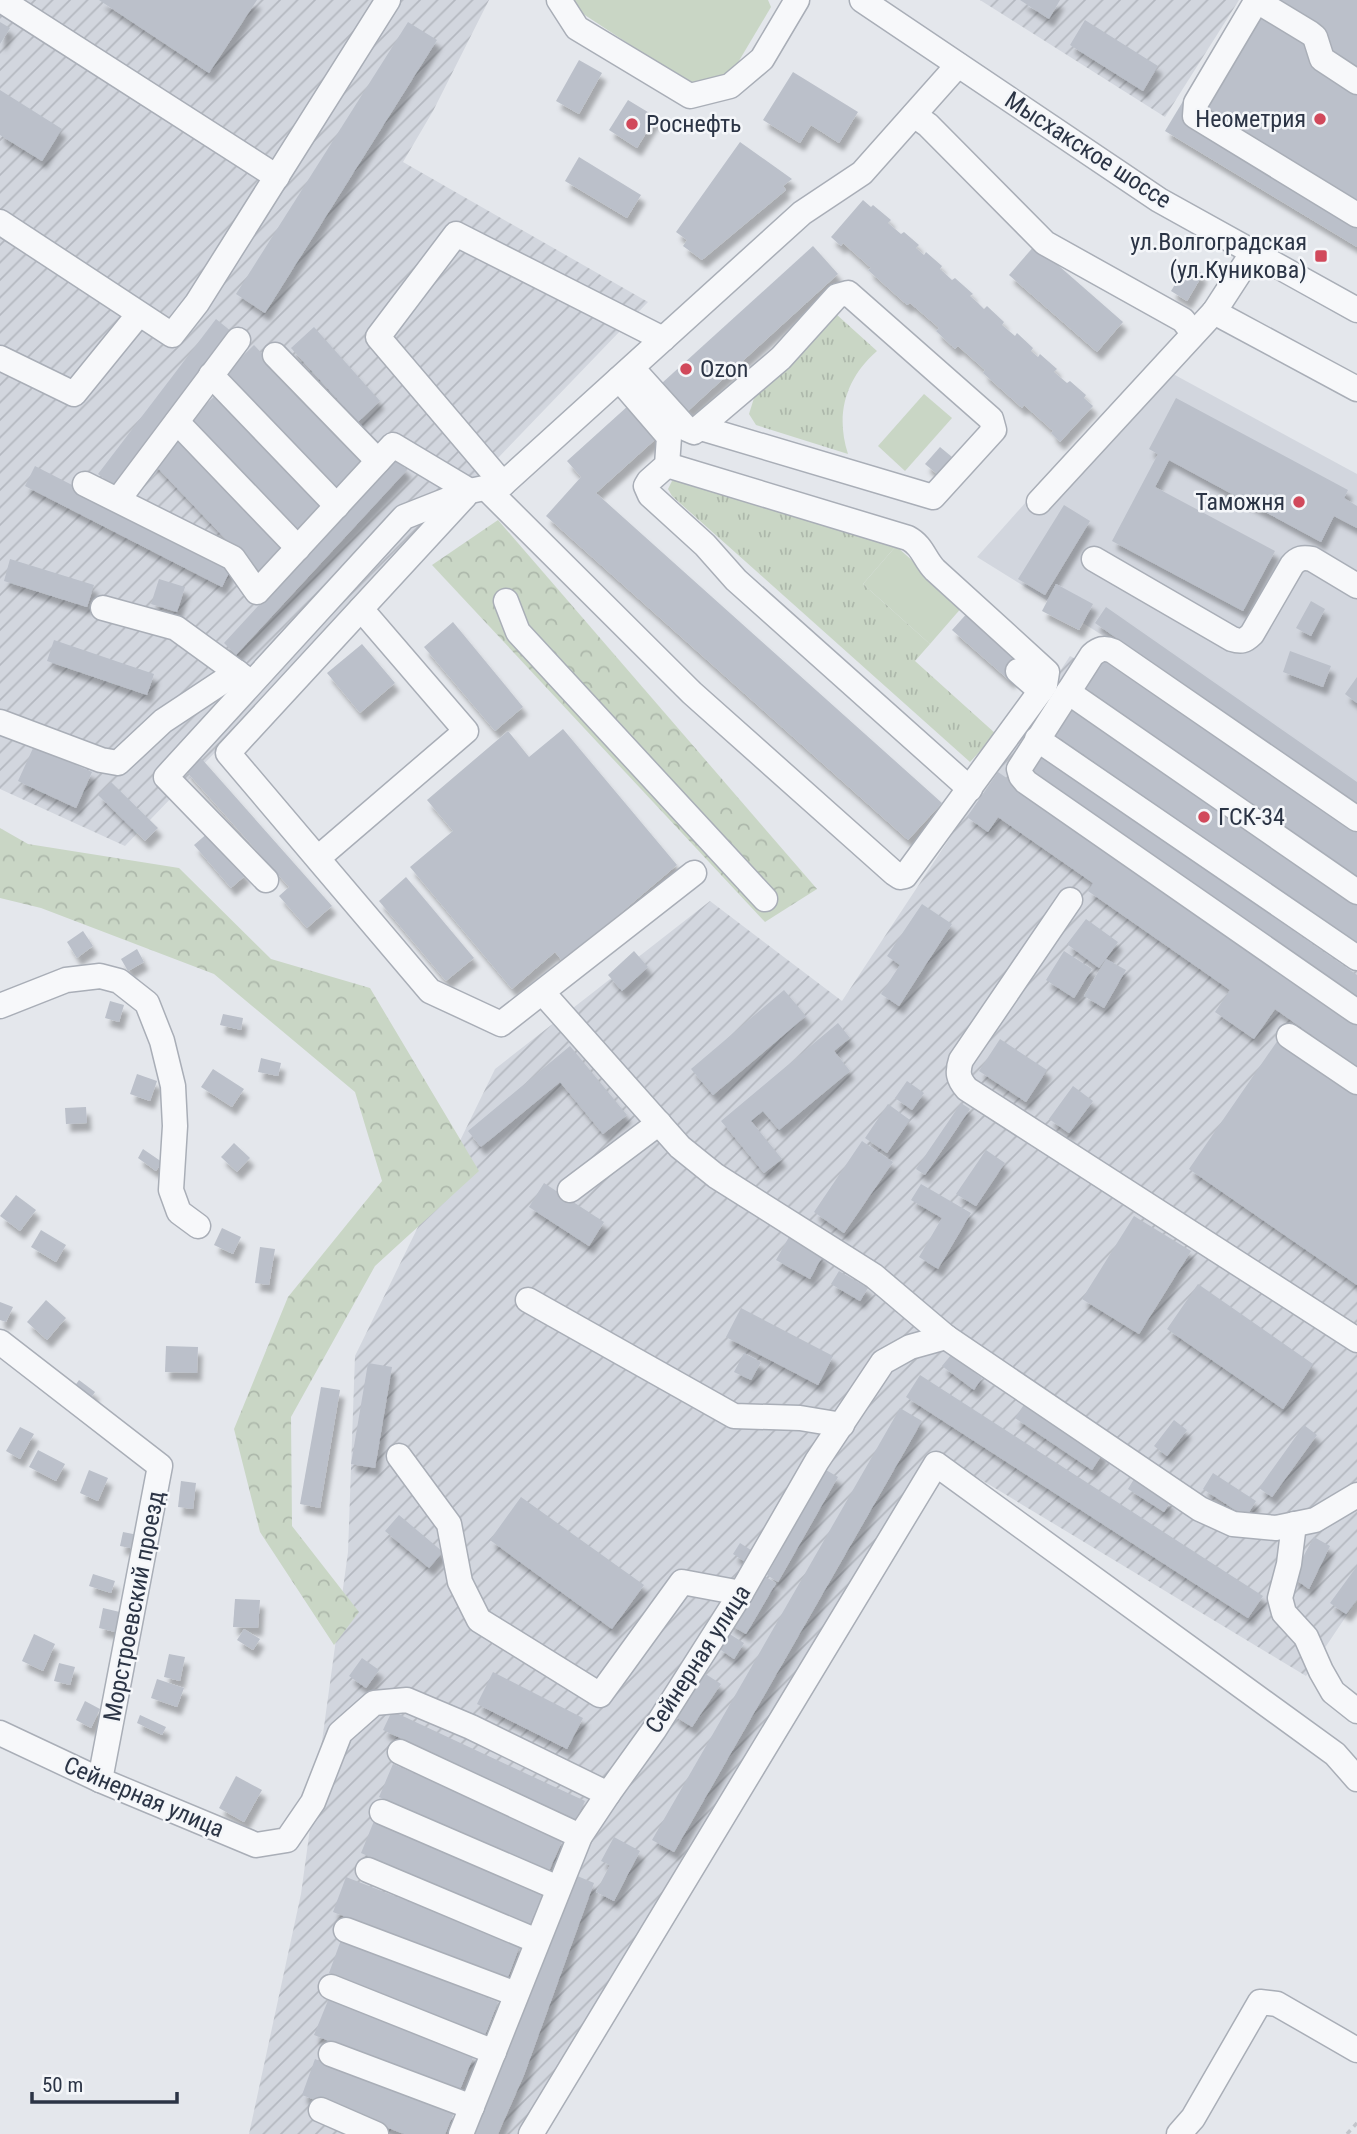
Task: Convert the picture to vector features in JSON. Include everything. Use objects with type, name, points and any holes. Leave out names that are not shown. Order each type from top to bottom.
[{"type":"street","points":[[0,222],[172,335],[197,303],[388,0]]},
{"type":"street","points":[[559,0],[577,28],[690,96],[730,86],[762,59],[797,0]]},
{"type":"street","name":"Мысхакское шоссе","points":[[862,0],[1160,200],[1357,310]]},
{"type":"street","points":[[1357,82],[1322,60],[1315,37],[1257,1],[1196,103],[1195,116],[1357,215]]},
{"type":"street","points":[[14,3],[277,177]]},
{"type":"street","points":[[694,873],[501,1024],[430,991],[228,753],[361,608],[486,488],[663,340],[802,213],[862,173],[958,65]]},
{"type":"street","points":[[914,115],[928,125],[1045,243],[1183,320],[1193,334]]},
{"type":"street","points":[[663,340],[456,234],[378,337],[486,488],[692,693],[894,873],[900,877],[905,876],[1041,691],[1048,678],[1047,672],[935,570],[928,563],[918,543],[667,465]]},
{"type":"street","points":[[1039,502],[1214,312],[1253,251]]},
{"type":"street","points":[[625,373],[690,432],[701,428],[781,358],[843,292],[852,295],[991,419],[994,430],[933,497],[701,428]]},
{"type":"street","points":[[1214,312],[1357,389]]},
{"type":"street","points":[[0,358],[74,394],[139,314]]},
{"type":"street","points":[[118,500],[238,340]]},
{"type":"street","points":[[275,355],[378,461]]},
{"type":"street","points":[[625,373],[669,437],[667,465],[649,481],[647,491],[650,495],[705,545],[736,580],[970,789]]},
{"type":"street","points":[[211,375],[337,506]]},
{"type":"street","points":[[177,422],[298,548]]},
{"type":"street","points":[[85,484],[233,558],[257,592],[393,445],[486,488]]},
{"type":"street","points":[[266,880],[166,778],[244,678],[404,517],[486,488]]},
{"type":"street","points":[[1094,559],[1239,641],[1252,634],[1297,559],[1312,559],[1357,586]]},
{"type":"street","points":[[506,601],[518,632],[765,899]]},
{"type":"street","points":[[103,608],[176,628],[244,678]]},
{"type":"street","points":[[317,858],[466,731],[361,608]]},
{"type":"street","points":[[1357,819],[1106,648],[1092,655],[1019,769],[1026,782],[1357,1012]]},
{"type":"street","points":[[1018,671],[1041,691]]},
{"type":"street","points":[[0,722],[101,760],[118,763],[163,721],[244,678]]},
{"type":"street","points":[[1068,692],[1357,892]]},
{"type":"street","points":[[1037,740],[1357,958]]},
{"type":"street","points":[[1070,900],[961,1060],[957,1070],[960,1081],[967,1089],[1357,1340]]},
{"type":"street","points":[[0,1006],[66,980],[100,976],[119,981],[147,1003],[162,1041],[173,1086],[176,1126],[171,1190],[179,1212],[198,1226]]},
{"type":"street","points":[[543,993],[680,1147],[716,1176],[874,1276],[946,1338],[1200,1509],[1233,1524],[1276,1528],[1315,1520],[1357,1495]]},
{"type":"street","points":[[1289,1035],[1357,1082]]},
{"type":"street","points":[[570,1190],[659,1123]]},
{"type":"street","points":[[528,1300],[734,1416],[800,1418],[842,1425]]},
{"type":"street","name":"Сейнерная улица","points":[[0,1733],[100,1780],[256,1844],[287,1840],[313,1802],[340,1733],[374,1703],[407,1700],[471,1727],[608,1794],[654,1730],[741,1593],[817,1461],[883,1362],[911,1347],[946,1338]]},
{"type":"street","name":"Морстроевский проезд","points":[[0,1342],[160,1466],[100,1780]]},
{"type":"street","points":[[399,1456],[449,1524],[460,1582],[479,1620],[600,1695],[682,1582],[741,1593]]},
{"type":"street","points":[[531,2134],[936,1464],[1335,1754],[1353,1764]]},
{"type":"street","points":[[1294,1524],[1289,1564],[1280,1598],[1284,1613],[1306,1637],[1333,1692],[1357,1711]]},
{"type":"street","points":[[400,1752],[580,1836]]},
{"type":"street","points":[[461,2134],[580,1836],[608,1794]]},
{"type":"street","points":[[382,1812],[558,1888]]},
{"type":"street","points":[[368,1870],[537,1941]]},
{"type":"street","points":[[346,1930],[516,1994]]},
{"type":"street","points":[[331,1987],[494,2052]]},
{"type":"street","points":[[1179,2134],[1193,2118],[1260,2002],[1277,2004],[1357,2050]]},
{"type":"street","points":[[331,2054],[472,2107]]},
{"type":"street","points":[[321,2110],[376,2134]]},
{"type":"path","points":[[1347,2134],[1357,2123]]},
{"type":"shaded area","points":[[0,0],[489,0],[433,111],[403,162],[648,302],[125,846],[0,789]]},
{"type":"shaded area","points":[[980,0],[1239,0],[1165,117]]},
{"type":"shaded area","points":[[1151,362],[1357,474],[1357,794],[977,557]]},
{"type":"shaded area","points":[[1070,656],[1357,804],[1357,1600],[1306,1676],[935,1452],[521,2134],[249,2134],[301,1894],[348,1552],[355,1356],[495,1069],[710,901],[842,1001]]},
{"type":"green space","points":[[567,0],[768,0],[771,7],[727,81],[690,84],[568,4]]},
{"type":"green space","points":[[836,314],[877,351],[858,373],[846,398],[843,425],[848,454],[756,425],[749,414],[754,398],[789,367]]},
{"type":"green space","points":[[924,394],[952,418],[905,471],[878,446]]},
{"type":"green space","points":[[675,480],[896,546],[863,584],[930,644],[915,661],[996,734],[970,762],[672,496],[668,489]]},
{"type":"green space","points":[[498,520],[817,889],[765,922],[432,565]]},
{"type":"green space","points":[[896,546],[963,606],[930,644],[863,584]]},
{"type":"green space","points":[[0,828],[28,844],[179,868],[271,959],[370,988],[479,1171],[375,1266],[291,1417],[292,1526],[359,1612],[334,1645],[260,1532],[234,1429],[288,1297],[382,1181],[355,1092],[214,974],[41,908],[0,898]]},
{"type":"building","points":[[99,0],[257,0],[209,73]]},
{"type":"building","points":[[1020,0],[1060,0],[1049,19]]},
{"type":"building","points":[[1244,0],[1357,0],[1357,247],[1165,131]]},
{"type":"building","points":[[1085,20],[1158,66],[1143,91],[1070,45]]},
{"type":"building","points":[[0,22],[10,28],[0,44]]},
{"type":"building","points":[[408,22],[437,40],[265,313],[236,294]]},
{"type":"building","points":[[579,60],[602,73],[579,114],[556,101]]},
{"type":"building","points":[[793,72],[858,112],[839,143],[811,125],[800,143],[763,120]]},
{"type":"building","points":[[0,90],[62,129],[42,161],[0,135]]},
{"type":"building","name":"Роснефть","points":[[628,100],[656,117],[637,148],[609,130]]},
{"type":"building","points":[[740,142],[792,179],[783,186],[786,190],[702,260],[683,246],[687,240],[676,232]]},
{"type":"building","points":[[579,157],[641,195],[627,218],[565,181]]},
{"type":"building","points":[[863,200],[891,220],[888,223],[901,234],[904,232],[919,245],[916,248],[924,255],[926,252],[942,266],[940,269],[973,294],[970,296],[984,309],[987,306],[1004,322],[1002,325],[1015,336],[1017,333],[1033,348],[1031,351],[1038,357],[1040,354],[1057,369],[1054,372],[1086,395],[1084,398],[1093,406],[1060,442],[1051,433],[1053,431],[1024,405],[1022,408],[958,346],[955,349],[936,331],[939,328],[910,303],[907,305],[843,243],[841,246],[831,237]]},
{"type":"building","points":[[1035,245],[1123,322],[1097,352],[1009,275]]},
{"type":"building","points":[[813,246],[838,274],[688,411],[662,383]]},
{"type":"building","points":[[1187,265],[1203,274],[1187,301],[1171,291]]},
{"type":"building","points":[[216,319],[232,332],[114,486],[98,474]]},
{"type":"building","points":[[314,327],[380,401],[358,422],[291,348]]},
{"type":"building","points":[[254,345],[366,465],[337,492],[225,373]]},
{"type":"building","points":[[217,394],[322,504],[295,531],[190,420]]},
{"type":"building","name":"Таможня","points":[[1176,398],[1348,490],[1344,498],[1357,506],[1357,528],[1334,516],[1321,542],[1169,460],[1155,487],[1275,551],[1243,611],[1112,541],[1158,454],[1149,449]]},
{"type":"building","points":[[629,405],[658,437],[596,493],[942,803],[908,840],[546,516],[581,477],[567,461]]},
{"type":"building","points":[[179,435],[286,546],[258,573],[151,461]]},
{"type":"building","points":[[940,447],[952,457],[937,474],[925,464]]},
{"type":"building","points":[[394,458],[407,470],[236,655],[224,643]]},
{"type":"building","points":[[35,466],[232,567],[222,587],[25,486]]},
{"type":"building","points":[[1064,505],[1090,521],[1045,595],[1018,579]]},
{"type":"building","points":[[10,559],[94,585],[87,607],[4,581]]},
{"type":"building","points":[[159,579],[185,587],[177,612],[151,604]]},
{"type":"building","points":[[1056,584],[1093,604],[1079,630],[1042,611]]},
{"type":"building","points":[[1311,601],[1325,609],[1311,636],[1296,628]]},
{"type":"building","points":[[1106,607],[1357,782],[1357,805],[1095,623]]},
{"type":"building","points":[[970,610],[1027,662],[1010,681],[952,630]]},
{"type":"building","points":[[453,622],[523,707],[495,731],[424,647]]},
{"type":"building","points":[[54,640],[154,674],[147,695],[47,661]]},
{"type":"building","points":[[362,644],[395,683],[360,713],[327,673]]},
{"type":"building","points":[[1290,651],[1331,666],[1323,687],[1283,672]]},
{"type":"building","name":"ГСК-34","points":[[1104,657],[1357,833],[1357,877],[1084,687]]},
{"type":"building","points":[[1357,677],[1357,703],[1345,694]]},
{"type":"building","name":"ГСК-34","points":[[1071,703],[1357,902],[1357,944],[1051,732]]},
{"type":"building","points":[[563,729],[677,865],[563,962],[555,952],[512,989],[410,867],[453,831],[427,800],[508,731],[529,757]]},
{"type":"building","points":[[34,746],[92,772],[76,808],[18,781]]},
{"type":"building","name":"ГСК-34","points":[[1038,753],[1357,975],[1357,1000],[1026,770]]},
{"type":"building","points":[[200,757],[332,906],[307,928],[279,896],[289,887],[185,770]]},
{"type":"building","points":[[998,772],[1357,1022],[1357,1067],[1275,1009],[1254,1039],[1215,1012],[1230,990],[1088,891],[1093,883],[998,817],[988,832],[967,817]]},
{"type":"building","points":[[111,782],[158,828],[145,841],[98,795]]},
{"type":"building","points":[[209,832],[246,875],[231,888],[194,845]]},
{"type":"building","points":[[406,877],[474,958],[446,981],[379,901]]},
{"type":"building","points":[[922,904],[952,924],[899,1006],[881,994],[900,965],[887,956]]},
{"type":"building","points":[[1086,919],[1118,942],[1099,968],[1067,944]]},
{"type":"building","points":[[83,931],[93,946],[77,958],[67,942]]},
{"type":"building","points":[[137,949],[144,962],[128,971],[121,959]]},
{"type":"building","points":[[634,951],[648,967],[622,991],[608,975]]},
{"type":"building","points":[[1064,951],[1092,969],[1074,998],[1046,980]]},
{"type":"building","points":[[1106,959],[1126,970],[1104,1008],[1084,996]]},
{"type":"building","points":[[784,990],[806,1016],[713,1095],[691,1069]]},
{"type":"building","points":[[110,1001],[124,1005],[119,1022],[105,1018]]},
{"type":"building","points":[[223,1014],[243,1018],[241,1030],[220,1025]]},
{"type":"building","points":[[838,1023],[850,1038],[834,1051],[850,1071],[779,1130],[763,1111],[751,1121],[782,1159],[764,1173],[721,1121]]},
{"type":"building","points":[[1000,1039],[1047,1070],[1026,1102],[979,1071]]},
{"type":"building","points":[[1278,1040],[1357,1095],[1357,1285],[1189,1169]]},
{"type":"building","points":[[570,1046],[627,1115],[603,1134],[560,1082],[481,1147],[468,1131]]},
{"type":"building","points":[[261,1058],[281,1063],[278,1076],[258,1072]]},
{"type":"building","points":[[213,1069],[244,1089],[232,1107],[201,1087]]},
{"type":"building","points":[[137,1074],[157,1081],[150,1101],[130,1094]]},
{"type":"building","points":[[907,1081],[924,1093],[912,1110],[895,1098]]},
{"type":"building","points":[[1073,1086],[1093,1101],[1069,1133],[1049,1119]]},
{"type":"building","points":[[961,1103],[970,1109],[925,1175],[916,1169]]},
{"type":"building","points":[[888,1104],[910,1120],[887,1153],[865,1138]]},
{"type":"building","points":[[86,1107],[87,1123],[66,1124],[65,1108]]},
{"type":"building","points":[[862,1141],[893,1162],[844,1233],[814,1212]]},
{"type":"building","points":[[234,1143],[250,1158],[237,1172],[221,1157]]},
{"type":"building","points":[[143,1149],[162,1162],[156,1171],[138,1158]]},
{"type":"building","points":[[986,1150],[1005,1163],[976,1206],[956,1194]]},
{"type":"building","points":[[544,1183],[604,1222],[589,1246],[529,1207]]},
{"type":"building","points":[[921,1184],[971,1213],[938,1269],[919,1257],[942,1218],[911,1200]]},
{"type":"building","points":[[16,1195],[36,1210],[20,1231],[0,1216]]},
{"type":"building","points":[[1134,1216],[1191,1251],[1139,1334],[1082,1299]]},
{"type":"building","points":[[222,1228],[241,1237],[233,1254],[214,1245]]},
{"type":"building","points":[[41,1230],[66,1245],[56,1262],[31,1247]]},
{"type":"building","points":[[789,1237],[823,1255],[810,1279],[776,1260]]},
{"type":"building","points":[[260,1247],[275,1249],[269,1285],[255,1283]]},
{"type":"building","points":[[839,1271],[868,1288],[860,1301],[831,1284]]},
{"type":"building","points":[[1198,1284],[1313,1364],[1283,1409],[1167,1329]]},
{"type":"building","points":[[46,1300],[66,1318],[47,1340],[27,1322]]},
{"type":"building","points":[[0,1302],[13,1307],[6,1322],[0,1320]]},
{"type":"building","points":[[741,1308],[833,1356],[818,1385],[726,1337]]},
{"type":"building","points":[[166,1346],[198,1347],[197,1373],[165,1372]]},
{"type":"building","points":[[744,1353],[761,1362],[751,1380],[734,1372]]},
{"type":"building","points":[[951,1355],[982,1378],[974,1390],[942,1366]]},
{"type":"building","points":[[368,1363],[392,1367],[375,1468],[351,1464]]},
{"type":"building","points":[[920,1375],[1263,1596],[1248,1618],[906,1397]]},
{"type":"building","points":[[79,1380],[95,1392],[88,1402],[72,1390]]},
{"type":"building","points":[[321,1387],[340,1390],[320,1508],[300,1504]]},
{"type":"building","points":[[1027,1400],[1103,1453],[1092,1470],[1015,1418]]},
{"type":"building","points":[[900,1408],[922,1421],[674,1852],[652,1840]]},
{"type":"building","points":[[1174,1420],[1187,1430],[1167,1456],[1154,1446]]},
{"type":"building","points":[[1304,1425],[1317,1435],[1272,1497],[1259,1488]]},
{"type":"building","points":[[20,1427],[34,1434],[20,1459],[6,1451]]},
{"type":"building","points":[[38,1450],[65,1464],[56,1481],[29,1467]]},
{"type":"building","points":[[89,1470],[108,1478],[98,1501],[80,1493]]},
{"type":"building","points":[[826,1470],[838,1477],[778,1582],[767,1575]]},
{"type":"building","points":[[1213,1473],[1256,1501],[1246,1517],[1203,1489]]},
{"type":"building","points":[[1134,1479],[1170,1502],[1164,1512],[1128,1489]]},
{"type":"building","points":[[181,1481],[196,1483],[193,1509],[178,1507]]},
{"type":"building","points":[[521,1497],[644,1585],[612,1629],[490,1540]]},
{"type":"building","points":[[399,1515],[443,1552],[429,1568],[385,1531]]},
{"type":"building","points":[[123,1532],[138,1535],[135,1549],[120,1546]]},
{"type":"building","points":[[1314,1537],[1330,1546],[1309,1589],[1292,1577]]},
{"type":"building","points":[[740,1543],[754,1552],[747,1563],[733,1554]]},
{"type":"building","points":[[1357,1566],[1357,1600],[1346,1614],[1330,1603]]},
{"type":"building","points":[[759,1573],[776,1583],[746,1634],[729,1624]]},
{"type":"building","points":[[93,1574],[115,1581],[111,1593],[89,1586]]},
{"type":"building","points":[[235,1599],[260,1600],[258,1628],[233,1627]]},
{"type":"building","points":[[103,1608],[124,1613],[119,1633],[99,1628]]},
{"type":"building","points":[[244,1629],[260,1639],[253,1650],[237,1640]]},
{"type":"building","points":[[728,1633],[744,1643],[734,1659],[718,1648]]},
{"type":"building","points":[[34,1634],[55,1644],[43,1671],[22,1661]]},
{"type":"building","points":[[169,1654],[185,1657],[180,1681],[164,1677]]},
{"type":"building","points":[[362,1658],[379,1670],[366,1688],[349,1676]]},
{"type":"building","points":[[59,1663],[75,1667],[70,1685],[54,1681]]},
{"type":"building","points":[[701,1671],[721,1684],[692,1727],[673,1715]]},
{"type":"building","points":[[493,1672],[583,1718],[567,1749],[477,1704]]},
{"type":"building","points":[[157,1679],[184,1688],[177,1707],[151,1698]]},
{"type":"building","points":[[85,1701],[100,1709],[91,1728],[76,1720]]},
{"type":"building","points":[[392,1711],[585,1801],[576,1820],[383,1730]]},
{"type":"building","points":[[140,1715],[166,1727],[162,1735],[137,1723]]},
{"type":"building","points":[[393,1764],[563,1839],[549,1871],[379,1797]]},
{"type":"building","points":[[236,1776],[262,1790],[244,1822],[219,1808]]},
{"type":"building","points":[[374,1821],[543,1895],[529,1927],[361,1853]]},
{"type":"building","points":[[614,1837],[640,1851],[614,1901],[596,1892],[610,1865],[601,1861]]},
{"type":"building","points":[[575,1875],[594,1883],[524,2075],[498,2134],[474,2134]]},
{"type":"building","points":[[346,1877],[520,1945],[507,1980],[333,1912]]},
{"type":"building","points":[[341,1940],[498,2002],[485,2035],[329,1973]]},
{"type":"building","points":[[329,1998],[474,2055],[459,2092],[314,2035]]},
{"type":"building","points":[[315,2059],[454,2113],[445,2134],[404,2134],[302,2095]]},
{"type":"place","name":"Неометрия","points":[[1320,119]]},
{"type":"place","name":"Роснефть","points":[[632,124]]},
{"type":"place","name":"ул.Волгоградская (ул.Куникова)","points":[[1321,256]]},
{"type":"place","name":"Ozon","points":[[686,369]]},
{"type":"place","name":"Таможня","points":[[1299,502]]},
{"type":"place","name":"ГСК-34","points":[[1204,817]]}]
